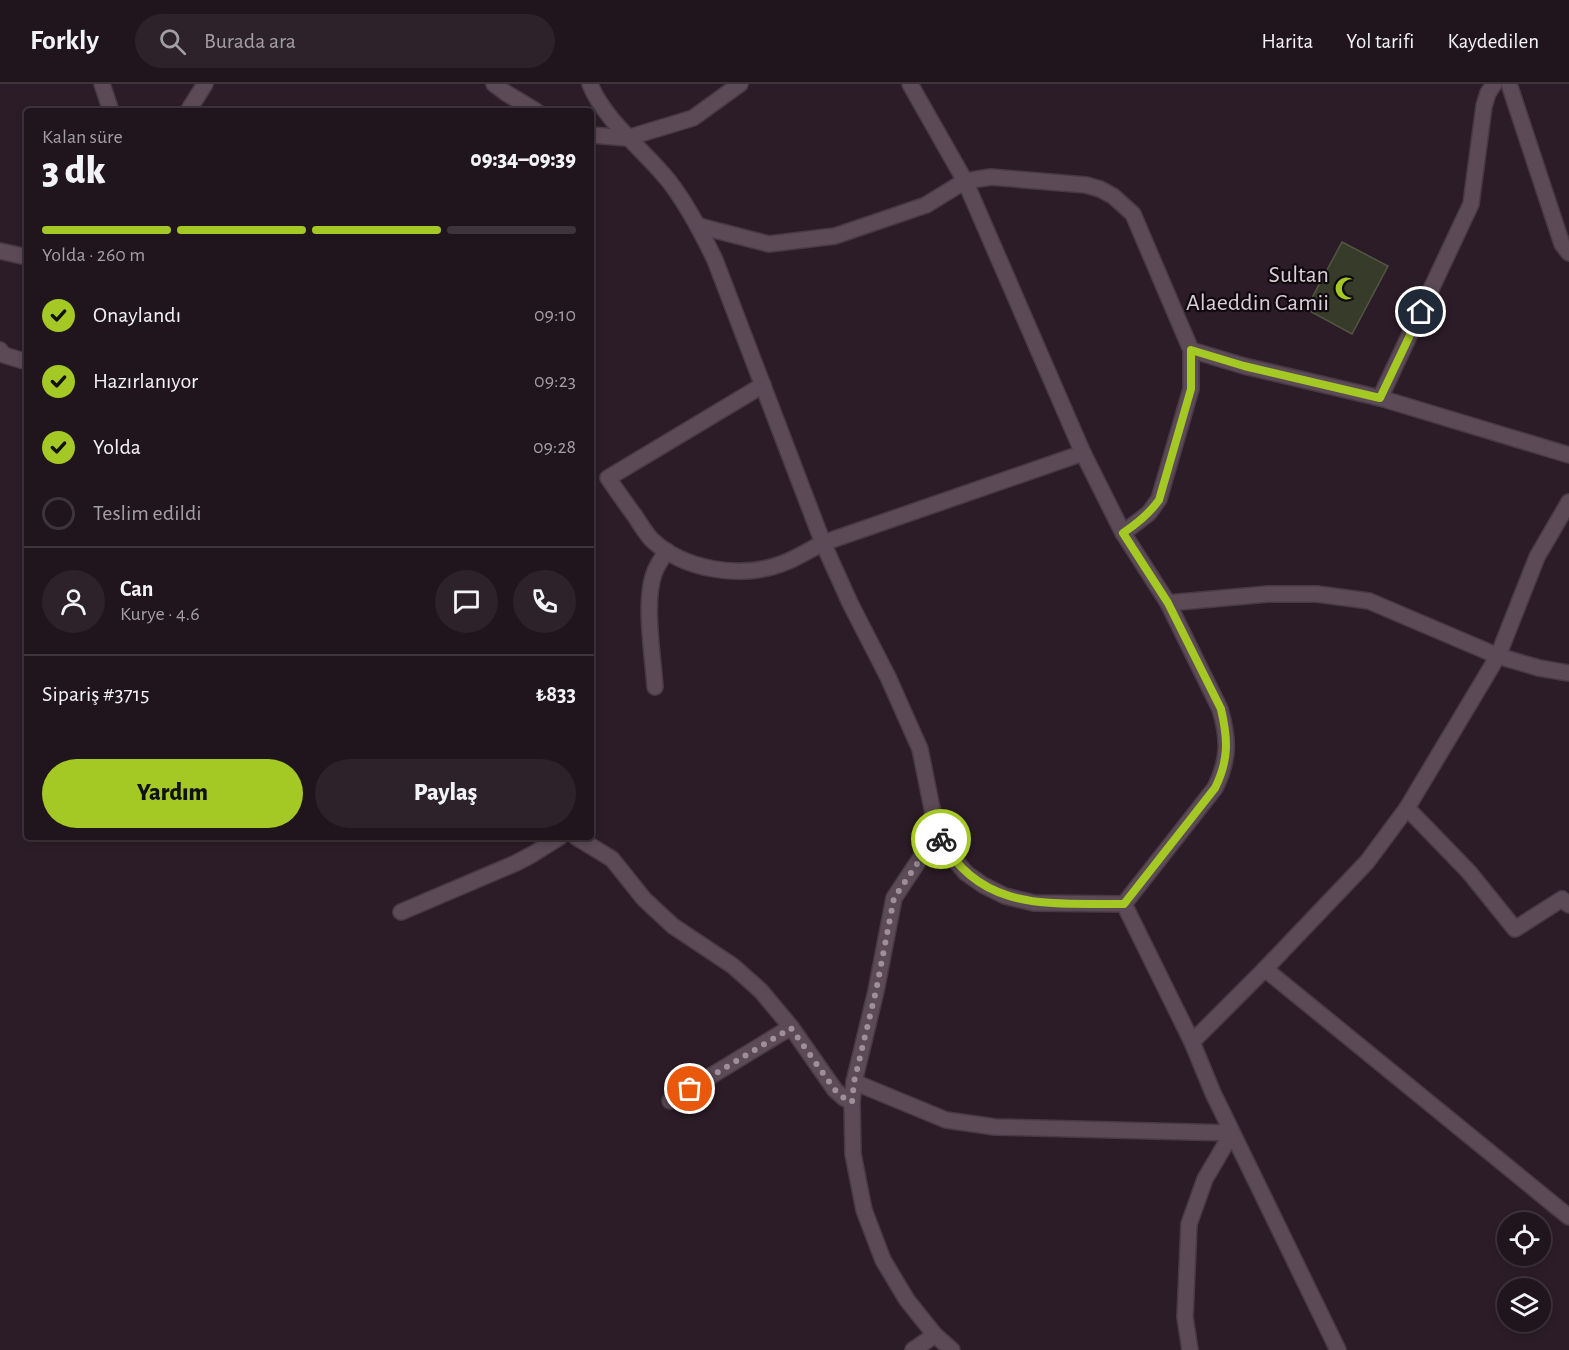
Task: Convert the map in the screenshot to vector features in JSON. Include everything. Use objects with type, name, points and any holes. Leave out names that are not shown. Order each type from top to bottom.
[{"type":"street","points":[[102,84],[110,108]]},
{"type":"street","points":[[190,108],[205,84]]},
{"type":"street","points":[[494,84],[531,108]]},
{"type":"street","points":[[590,84],[594,96],[627,138],[668,181],[699,226],[715,260],[823,543],[850,603],[888,676],[920,749],[938,833],[947,851],[966,873],[1005,896],[1034,903],[1124,904]]},
{"type":"street","points":[[594,135],[627,138],[693,118],[740,84]]},
{"type":"street","points":[[910,84],[965,181],[1083,453],[1123,533],[1168,603],[1221,709],[1226,728],[1225,761],[1215,788],[1124,904]]},
{"type":"street","points":[[1380,398],[1471,204],[1484,106],[1494,84]]},
{"type":"street","points":[[1509,84],[1562,244],[1569,253]]},
{"type":"street","points":[[699,226],[769,244],[835,236],[926,205],[965,181],[991,177],[1086,184],[1113,196],[1133,214],[1191,350],[1191,389],[1159,500],[1149,513],[1123,533]]},
{"type":"street","points":[[0,251],[24,256]]},
{"type":"street","points":[[0,350],[4,355],[24,361]]},
{"type":"street","points":[[1191,350],[1244,366],[1380,398],[1569,455]]},
{"type":"street","points":[[763,385],[608,478],[649,537],[667,552],[696,565],[740,572],[762,570],[783,564],[823,543],[1083,453]]},
{"type":"street","points":[[1192,1042],[1367,862],[1407,808],[1498,656],[1537,557],[1569,502]]},
{"type":"street","points":[[656,687],[649,603],[650,587],[655,572],[667,552]]},
{"type":"street","points":[[1168,603],[1268,594],[1317,594],[1369,601],[1498,656],[1539,668],[1569,673]]},
{"type":"street","points":[[1407,808],[1469,872],[1515,929],[1562,899],[1569,905]]},
{"type":"street","points":[[938,833],[894,898],[876,991],[854,1082],[853,1154],[864,1210],[883,1260],[907,1300],[935,1335],[952,1350]]},
{"type":"street","points":[[401,912],[516,863],[555,840]]},
{"type":"street","points":[[581,840],[612,859],[644,899],[673,926],[733,966],[754,984],[791,1028],[835,1090],[852,1102]]},
{"type":"street","points":[[1124,904],[1338,1350]]},
{"type":"street","points":[[1265,969],[1569,1217]]},
{"type":"street","points":[[670,1101],[791,1028]]},
{"type":"street","points":[[854,1082],[946,1120],[995,1127],[1232,1133]]},
{"type":"street","points":[[1190,1350],[1185,1317],[1189,1224],[1205,1179],[1232,1133]]},
{"type":"street","points":[[914,1350],[935,1335]]},
{"type":"building","name":"Sultan Alaeddin Camii","points":[[1342,242],[1388,266],[1352,334],[1306,309]]},
{"type":"way so far","points":[[690,1089],[791,1028],[835,1090],[852,1102],[854,1082],[876,991],[894,898],[938,833],[941,839]]},
{"type":"place","name":"Sultan Alaeddin Camii","points":[[1347,288]]},
{"type":"route","points":[[941,839],[947,851],[966,873],[1005,896],[1034,903],[1124,904],[1215,788],[1221,775],[1227,747],[1226,728],[1221,709],[1168,603],[1123,533],[1149,513],[1159,500],[1191,389],[1191,350],[1244,366],[1380,398],[1421,312]]}]
